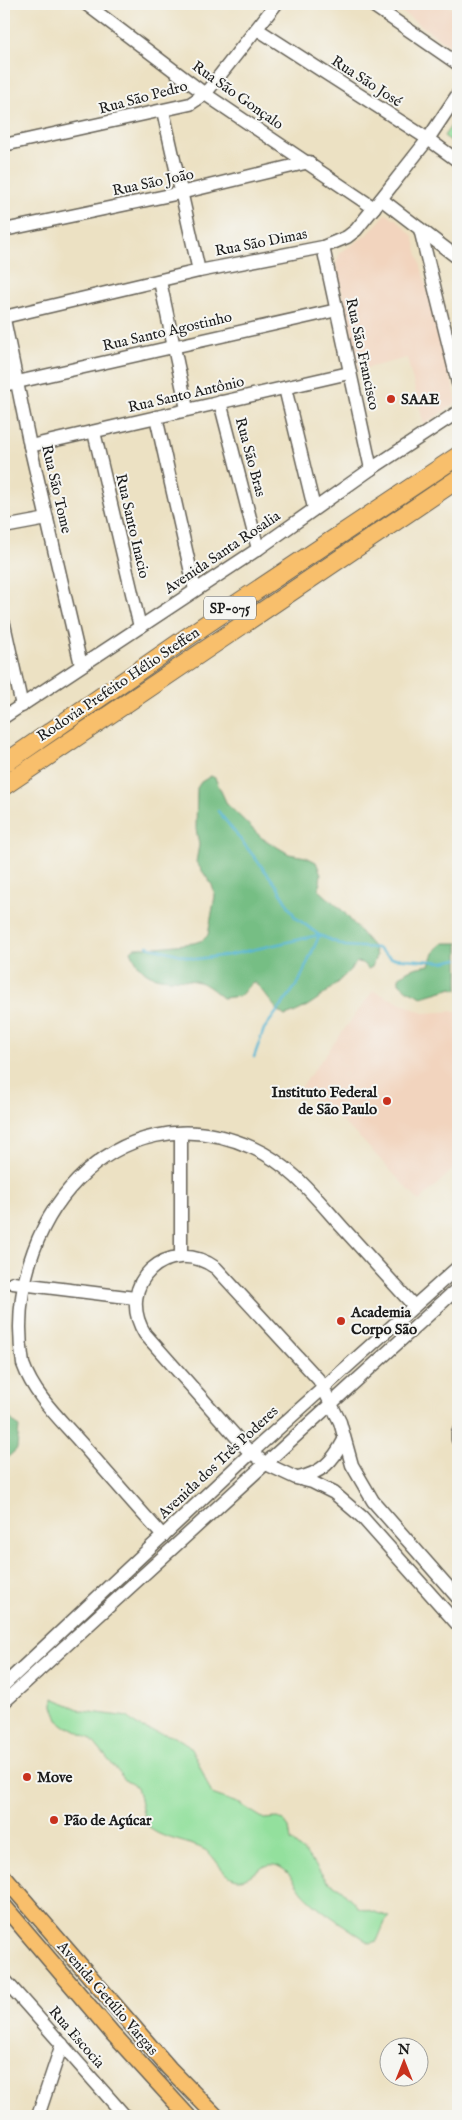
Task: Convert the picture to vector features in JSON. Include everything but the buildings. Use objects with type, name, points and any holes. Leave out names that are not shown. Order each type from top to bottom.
[{"type":"highway","name":"Rodovia Prefeito Hélio Steffen","points":[[4,764],[194,632],[458,456]]},
{"type":"highway","name":"Rodovia Prefeito Hélio Steffen","points":[[4,786],[458,479]]},
{"type":"main road","name":"Avenida Getúlio Vargas","points":[[4,1877],[169,2068],[216,2116]]},
{"type":"main road","name":"Avenida Getúlio Vargas","points":[[4,1906],[114,2034],[188,2116]]},
{"type":"main road","points":[[4,1914],[26,1930]]},
{"type":"street","name":"Rua São Gonçalo","points":[[86,4],[205,94],[308,162],[420,229],[458,258]]},
{"type":"street","name":"Rua São Pedro","points":[[4,145],[163,112],[190,104],[205,94],[276,4]]},
{"type":"street","points":[[371,4],[458,64]]},
{"type":"street","name":"Rua São José","points":[[257,29],[428,139],[458,161]]},
{"type":"street","name":"Rua São Dimas","points":[[4,318],[199,271],[322,247],[347,237],[356,230],[428,139],[458,94]]},
{"type":"street","points":[[163,112],[199,271]]},
{"type":"street","name":"Rua São João","points":[[4,230],[180,193],[308,162]]},
{"type":"street","points":[[420,229],[458,383]]},
{"type":"street","name":"Rua São Francisco","points":[[322,247],[371,468]]},
{"type":"street","points":[[160,281],[187,409]]},
{"type":"street","name":"Rua Santo Agostinho","points":[[4,385],[174,345],[337,310]]},
{"type":"street","name":"Rua São Tome","points":[[4,318],[30,446],[81,665]]},
{"type":"street","name":"Rua Santo Antônio","points":[[30,446],[349,373]]},
{"type":"street","points":[[285,388],[314,508]]},
{"type":"street","name":"Rua São Bras","points":[[220,402],[258,549]]},
{"type":"street","name":"Avenida Santa Rosalia","points":[[4,717],[258,549],[371,468],[458,412]]},
{"type":"street","points":[[156,417],[195,590]]},
{"type":"street","name":"Rua Santo Inacio","points":[[94,432],[140,627]]},
{"type":"street","points":[[4,527],[47,519]]},
{"type":"street","points":[[4,624],[22,706]]},
{"type":"street","points":[[34,1218],[63,1182],[98,1156],[138,1139],[181,1134],[210,1136],[238,1143],[264,1154],[288,1170],[300,1180],[414,1306]]},
{"type":"street","points":[[181,1134],[181,1256]]},
{"type":"street","points":[[458,1598],[373,1501],[352,1465],[340,1422],[330,1404],[324,1387],[216,1268],[203,1260],[181,1256],[166,1259],[148,1272],[140,1284],[135,1298],[138,1321],[145,1334],[246,1448],[266,1464],[334,1493],[362,1517],[458,1625]]},
{"type":"street","name":"Avenida dos Três Poderes","points":[[4,1685],[252,1452],[458,1266]]},
{"type":"street","points":[[15,1268],[11,1306],[14,1336],[23,1366],[37,1393],[163,1536]]},
{"type":"street","points":[[13,1283],[135,1298]]},
{"type":"street","points":[[4,1702],[458,1288]]},
{"type":"street","points":[[458,1432],[458,1440]]},
{"type":"street","points":[[296,1478],[310,1475],[325,1468],[334,1458],[344,1440]]},
{"type":"street","name":"Rua Escocia","points":[[4,1979],[125,2116]]},
{"type":"street","points":[[38,2116],[62,2044]]},
{"type":"shaded area","points":[[391,4],[445,4],[458,13],[458,52]]},
{"type":"shaded area","points":[[386,214],[397,220],[413,236],[457,402],[424,425],[407,358],[359,370],[336,264],[340,253],[368,234]]},
{"type":"shaded area","name":"Instituto Federal de São Paulo","points":[[373,991],[423,1013],[458,1011],[458,1165],[419,1201],[362,1140],[331,1112],[299,1090]]},
{"type":"green space","points":[[458,116],[458,146],[444,136]]},
{"type":"green space","points":[[211,776],[215,778],[227,804],[262,838],[289,854],[306,857],[316,862],[321,874],[319,890],[343,911],[374,948],[376,956],[372,967],[368,969],[362,963],[357,962],[342,978],[315,1001],[285,1016],[279,1012],[255,982],[251,983],[240,996],[223,998],[204,984],[153,976],[145,972],[131,951],[134,948],[194,943],[203,940],[208,935],[215,896],[212,885],[196,862],[199,845],[196,829],[197,788],[201,782]]},
{"type":"green space","points":[[443,943],[458,943],[458,990],[452,988],[422,997],[407,990],[399,983],[399,978],[406,972],[413,968],[429,965],[436,949]]},
{"type":"green space","points":[[4,1412],[19,1427],[17,1449],[7,1458],[4,1458]]},
{"type":"green space","points":[[53,1698],[83,1711],[128,1717],[142,1727],[183,1742],[190,1748],[196,1758],[212,1794],[240,1804],[264,1819],[277,1818],[283,1820],[289,1828],[291,1841],[310,1858],[327,1881],[341,1889],[358,1907],[390,1917],[385,1922],[377,1941],[370,1943],[322,1910],[308,1898],[288,1873],[280,1867],[269,1865],[245,1878],[233,1878],[205,1850],[163,1836],[152,1830],[144,1816],[137,1787],[126,1781],[91,1739],[58,1720],[53,1706]]},
{"type":"waterway","points":[[218,811],[277,886],[295,917],[319,935],[345,946],[377,948],[391,958],[444,962],[458,959]]},
{"type":"waterway","points":[[147,946],[196,959],[229,955],[319,935]]},
{"type":"waterway","points":[[254,1057],[264,1029],[299,982],[319,936]]},
{"type":"place","name":"SAAE","points":[[391,399]]},
{"type":"place","name":"Instituto Federal de São Paulo","points":[[387,1101]]},
{"type":"place","name":"Academia Corpo São","points":[[341,1321]]},
{"type":"place","name":"Move","points":[[27,1777]]},
{"type":"place","name":"Pão de Açúcar","points":[[54,1820]]}]
